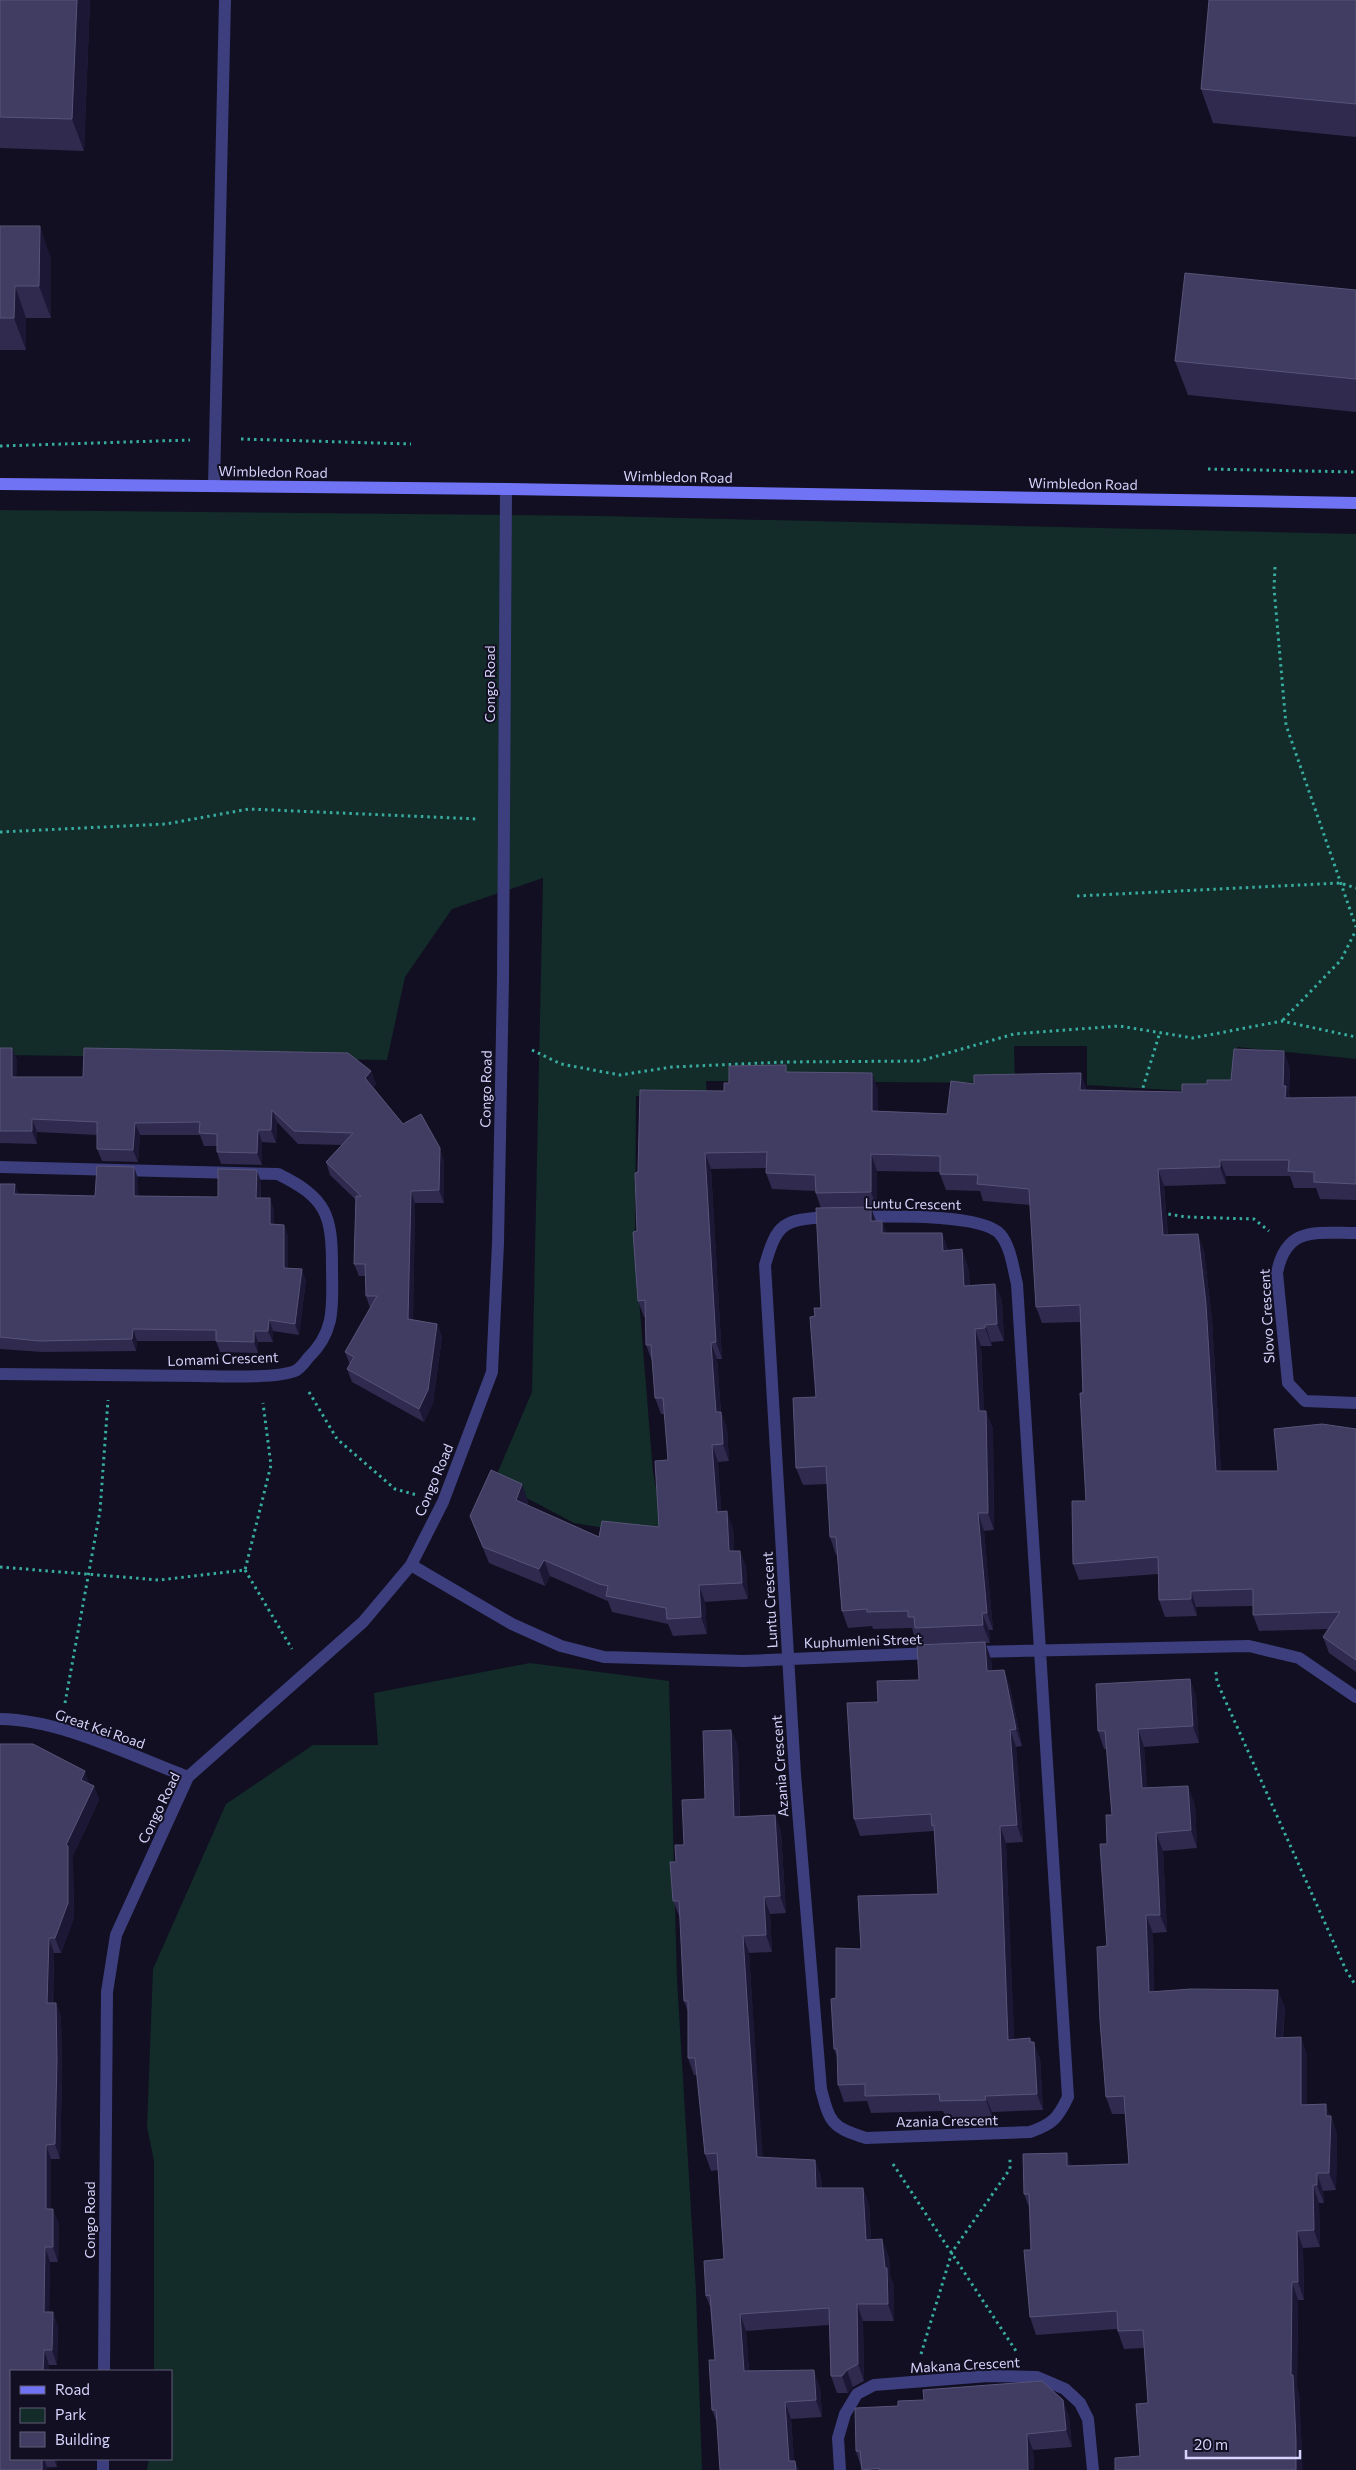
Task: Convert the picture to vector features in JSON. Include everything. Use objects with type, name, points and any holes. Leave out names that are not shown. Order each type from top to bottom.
[{"type":"main road","name":"Wimbledon Road","points":[[0,484],[506,489],[1356,503]]},
{"type":"street","points":[[214,486],[225,0]]},
{"type":"street","name":"Congo Road","points":[[104,2370],[107,1992],[116,1934],[188,1777],[363,1622],[410,1565],[443,1502],[492,1372],[498,1223],[504,820],[506,489]]},
{"type":"street","name":"Lomami Crescent","points":[[0,1167],[278,1174],[296,1183],[312,1196],[325,1212],[332,1231],[332,1319],[318,1348],[296,1370],[260,1375],[0,1374]]},
{"type":"street","name":"Luntu Crescent","points":[[787,1659],[765,1265],[772,1242],[781,1227],[797,1219],[826,1217],[952,1218],[978,1222],[999,1233],[1009,1251],[1017,1284],[1038,1649]]},
{"type":"street","points":[[1287,1245],[1300,1236],[1320,1233],[1356,1233]]},
{"type":"street","name":"Slovo Crescent","points":[[1287,1245],[1280,1259],[1277,1273],[1288,1383],[1305,1401],[1356,1403]]},
{"type":"street","name":"Kuphumleni Street","points":[[410,1565],[512,1624],[560,1646],[604,1656],[744,1661],[942,1653]]},
{"type":"street","points":[[961,1652],[1215,1645],[1249,1646],[1299,1658],[1356,1697]]},
{"type":"street","name":"Azania Crescent","points":[[787,1659],[821,2089],[828,2115],[840,2130],[866,2138],[1010,2134],[1030,2132],[1048,2126],[1060,2114],[1068,2097],[1038,1649]]},
{"type":"street","name":"Great Kei Road","points":[[0,1719],[19,1720],[60,1728],[188,1777]]},
{"type":"street","name":"Makana Crescent","points":[[840,2470],[838,2438],[845,2414],[857,2394],[874,2385],[988,2376],[1037,2377],[1065,2389],[1080,2403],[1088,2419],[1093,2470]]},
{"type":"path","points":[[1208,470],[1356,472]]},
{"type":"path","points":[[1275,567],[1274,588],[1286,725],[1356,928],[1341,960],[1282,1021]]},
{"type":"path","points":[[0,832],[166,824],[249,809],[504,820]]},
{"type":"path","points":[[1077,896],[1340,883],[1356,888]]},
{"type":"path","points":[[532,1050],[561,1064],[620,1075],[672,1067],[775,1062],[920,1060],[1014,1034],[1110,1026],[1194,1038],[1282,1021],[1356,1037]]},
{"type":"path","points":[[1140,1096],[1160,1032]]},
{"type":"path","points":[[1158,1212],[1186,1217],[1254,1219],[1287,1245]]},
{"type":"path","points":[[296,1370],[337,1439],[395,1489],[443,1502]]},
{"type":"path","points":[[60,1728],[100,1511],[110,1375]]},
{"type":"path","points":[[260,1375],[271,1466],[245,1570],[305,1672]]},
{"type":"path","points":[[0,1567],[159,1580],[245,1570]]},
{"type":"path","points":[[1215,1645],[1217,1682],[1346,1970],[1356,1986]]},
{"type":"path","points":[[916,2382],[918,2362],[952,2252],[1010,2169],[1010,2134]]},
{"type":"path","points":[[888,2156],[1018,2354]]},
{"type":"green space","points":[[0,510],[600,516],[1356,534],[1356,1059],[1237,1047],[1235,1094],[1087,1085],[1087,1046],[1014,1046],[1015,1083],[706,1081],[707,1097],[636,1096],[635,1249],[653,1472],[665,1538],[574,1523],[494,1481],[532,1392],[543,878],[452,909],[405,977],[387,1060],[0,1055]]},
{"type":"green space","points":[[530,1663],[669,1681],[677,1980],[696,2292],[702,2470],[147,2470],[149,2460],[172,2460],[172,2370],[154,2370],[154,2161],[147,2127],[153,1969],[226,1804],[313,1745],[378,1745],[374,1693]]},
{"type":"building","points":[[0,0],[77,0],[72,119],[0,117]]},
{"type":"building","points":[[1209,0],[1356,0],[1356,104],[1201,89]]},
{"type":"building","points":[[0,226],[40,226],[39,286],[15,286],[14,318],[0,318]]},
{"type":"building","points":[[1185,273],[1356,290],[1356,379],[1175,361]]},
{"type":"building","points":[[0,1048],[12,1048],[12,1077],[83,1077],[84,1048],[348,1053],[371,1071],[365,1078],[403,1124],[421,1114],[440,1148],[439,1190],[411,1191],[408,1319],[437,1324],[428,1390],[419,1409],[347,1369],[354,1357],[345,1352],[377,1296],[366,1296],[365,1264],[354,1264],[356,1196],[361,1196],[326,1162],[353,1133],[294,1131],[272,1110],[271,1130],[258,1130],[257,1153],[217,1152],[217,1134],[199,1133],[200,1122],[135,1123],[133,1150],[97,1149],[97,1122],[32,1119],[32,1131],[0,1131]]},
{"type":"building","points":[[1234,1049],[1284,1051],[1283,1086],[1286,1086],[1285,1098],[1356,1097],[1356,1184],[1314,1182],[1314,1172],[1288,1171],[1289,1160],[1220,1160],[1220,1167],[1158,1169],[1163,1235],[1198,1234],[1206,1304],[1216,1471],[1278,1471],[1274,1429],[1322,1424],[1356,1429],[1356,1660],[1323,1637],[1340,1612],[1253,1615],[1253,1589],[1191,1591],[1191,1599],[1159,1600],[1158,1557],[1073,1564],[1072,1501],[1086,1501],[1080,1393],[1083,1393],[1080,1305],[1036,1307],[1029,1189],[977,1184],[978,1175],[940,1174],[940,1156],[871,1154],[871,1192],[816,1193],[815,1175],[766,1173],[767,1152],[705,1153],[716,1342],[711,1343],[716,1412],[721,1412],[723,1444],[712,1445],[717,1512],[727,1511],[729,1551],[740,1551],[742,1583],[699,1585],[701,1617],[667,1619],[666,1608],[606,1596],[608,1586],[599,1584],[544,1560],[539,1569],[483,1547],[470,1516],[491,1470],[522,1484],[516,1500],[599,1537],[602,1521],[659,1527],[655,1461],[668,1460],[663,1398],[655,1398],[651,1345],[646,1345],[645,1300],[638,1301],[633,1232],[637,1231],[635,1173],[638,1172],[640,1090],[724,1091],[724,1083],[729,1083],[729,1066],[786,1065],[786,1072],[872,1073],[872,1111],[947,1114],[951,1081],[974,1084],[974,1075],[1081,1073],[1080,1090],[1182,1092],[1182,1084],[1207,1084],[1207,1080],[1231,1080]]},
{"type":"building","points":[[97,1166],[134,1167],[134,1196],[218,1197],[218,1169],[257,1170],[256,1198],[270,1198],[270,1224],[284,1225],[284,1268],[302,1269],[295,1324],[269,1320],[268,1331],[254,1331],[254,1342],[216,1341],[216,1330],[133,1329],[132,1339],[39,1341],[0,1337],[0,1184],[15,1184],[14,1194],[95,1196]]},
{"type":"building","points":[[871,1207],[871,1221],[882,1221],[882,1233],[942,1233],[943,1251],[962,1249],[964,1286],[995,1284],[997,1324],[985,1325],[985,1328],[975,1329],[979,1411],[986,1411],[988,1513],[978,1513],[987,1613],[982,1613],[983,1625],[915,1628],[914,1617],[908,1617],[908,1611],[867,1612],[867,1609],[842,1611],[836,1537],[830,1537],[826,1466],[796,1468],[793,1398],[816,1397],[810,1317],[815,1316],[814,1308],[821,1308],[816,1208]]},
{"type":"building","points":[[985,1642],[987,1671],[1004,1670],[1016,1729],[1010,1730],[1017,1825],[1000,1826],[1008,2040],[1030,2038],[1030,2042],[1034,2042],[1037,2094],[985,2096],[986,2100],[940,2101],[939,2094],[865,2096],[865,2084],[838,2085],[837,2049],[834,2049],[831,1999],[836,1998],[836,1948],[861,1949],[858,1896],[938,1894],[934,1825],[932,1826],[931,1814],[854,1819],[847,1703],[878,1702],[877,1681],[919,1680],[917,1645]]},
{"type":"building","points":[[1190,1679],[1193,1726],[1138,1729],[1142,1788],[1188,1786],[1191,1830],[1156,1833],[1160,1915],[1146,1915],[1149,1992],[1191,1989],[1278,1990],[1275,2038],[1301,2037],[1301,2105],[1326,2104],[1326,2116],[1331,2116],[1329,2173],[1317,2173],[1317,2185],[1313,2185],[1314,2230],[1297,2231],[1298,2282],[1292,2282],[1291,2375],[1293,2375],[1296,2470],[1115,2470],[1115,2458],[1140,2456],[1136,2404],[1148,2403],[1143,2330],[1118,2331],[1117,2311],[1030,2317],[1024,2250],[1031,2250],[1029,2194],[1024,2194],[1023,2154],[1067,2153],[1067,2166],[1129,2164],[1124,2096],[1106,2097],[1100,2021],[1097,1947],[1107,1946],[1100,1844],[1107,1844],[1106,1815],[1112,1815],[1105,1731],[1098,1731],[1096,1684]]},
{"type":"building","points":[[731,1730],[734,1817],[775,1815],[780,1896],[764,1897],[766,1935],[743,1936],[757,2157],[815,2160],[816,2188],[863,2188],[866,2240],[882,2239],[885,2268],[887,2268],[888,2304],[857,2304],[858,2364],[847,2370],[842,2376],[831,2376],[829,2308],[740,2314],[744,2371],[814,2370],[816,2400],[785,2402],[789,2461],[795,2461],[796,2470],[720,2470],[716,2410],[712,2410],[709,2360],[715,2360],[710,2295],[706,2296],[704,2261],[724,2259],[717,2153],[705,2154],[695,2058],[688,2058],[688,2001],[684,2001],[679,1901],[673,1901],[670,1862],[676,1862],[675,1845],[684,1845],[682,1800],[705,1799],[703,1731]]},
{"type":"building","points":[[0,1744],[33,1744],[85,1771],[81,1780],[94,1786],[66,1845],[68,1846],[68,1903],[55,1938],[49,1938],[47,2003],[56,2003],[57,2060],[55,2144],[46,2145],[46,2209],[53,2209],[53,2247],[45,2247],[44,2312],[53,2312],[52,2350],[44,2350],[43,2370],[10,2370],[10,2460],[42,2460],[42,2470],[0,2470]]},
{"type":"building","points":[[1042,2381],[1063,2400],[1066,2430],[1027,2434],[1028,2470],[879,2470],[879,2468],[862,2470],[860,2451],[856,2451],[855,2408],[898,2406],[898,2401],[924,2400],[923,2390]]}]
